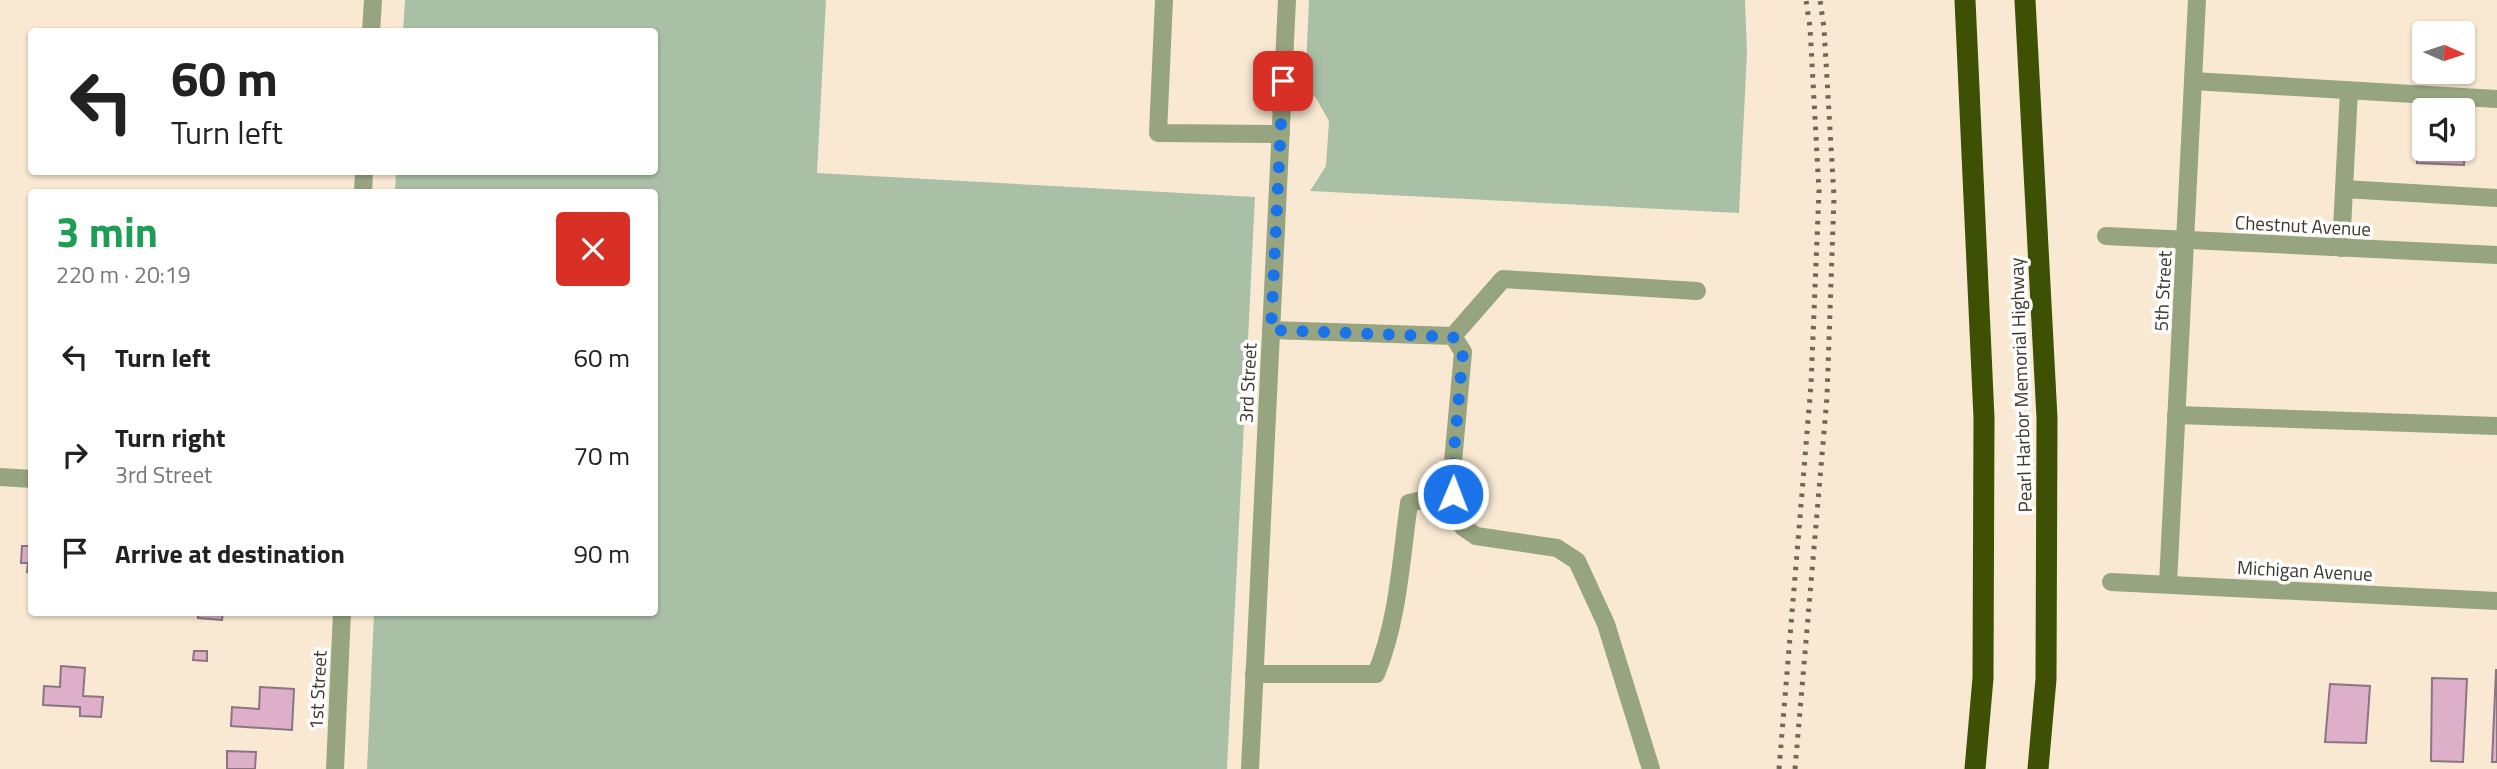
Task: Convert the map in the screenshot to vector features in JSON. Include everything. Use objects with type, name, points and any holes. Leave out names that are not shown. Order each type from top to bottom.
[{"type":"highway","name":"Pearl Harbor Memorial Highway","points":[[1965,0],[1984,418],[1983,678],[1975,769]]},
{"type":"highway","name":"Pearl Harbor Memorial Highway","points":[[2025,0],[2047,418],[2046,679],[2038,769]]},
{"type":"street","points":[[371,28],[373,0]]},
{"type":"street","points":[[1164,0],[1158,133],[1281,134]]},
{"type":"street","name":"3rd Street","points":[[1250,769],[1287,0]]},
{"type":"street","name":"5th Street","points":[[2168,584],[2197,0]]},
{"type":"street","points":[[2193,81],[2497,99]]},
{"type":"street","points":[[2341,248],[2349,91]]},
{"type":"street","points":[[2344,189],[2497,198]]},
{"type":"street","name":"Chestnut Avenue","points":[[2106,236],[2497,256]]},
{"type":"street","points":[[1453,337],[1503,279],[1698,291]]},
{"type":"street","points":[[1271,330],[1453,337]]},
{"type":"street","points":[[1453,337],[1463,352],[1452,473],[1454,511],[1463,527],[1476,536],[1557,548],[1577,561],[1606,624],[1651,769]]},
{"type":"street","points":[[2176,415],[2497,426]]},
{"type":"street","points":[[0,477],[28,479]]},
{"type":"street","points":[[1254,674],[1376,674],[1384,653],[1395,604],[1409,503],[1453,494]]},
{"type":"street","name":"Michigan Avenue","points":[[2111,582],[2497,601]]},
{"type":"street","name":"1st Street","points":[[335,769],[342,616]]},
{"type":"green space","points":[[405,0],[826,0],[817,173],[1255,197],[1227,769],[367,769],[374,616],[658,616],[658,189],[395,189],[396,175],[658,175],[658,28],[403,28]]},
{"type":"green space","points":[[1309,0],[1745,0],[1747,53],[1739,213],[1310,191],[1326,166],[1329,121],[1316,98],[1305,89]]},
{"type":"building","points":[[2417,161],[2464,161],[2464,165]]},
{"type":"building","points":[[22,546],[28,546],[28,563],[21,563]]},
{"type":"building","points":[[198,616],[222,616],[222,620]]},
{"type":"building","points":[[194,651],[207,651],[207,661],[193,660]]},
{"type":"building","points":[[61,666],[85,668],[83,696],[103,697],[101,717],[80,716],[80,707],[43,705],[44,686],[60,687]]},
{"type":"building","points":[[2496,670],[2497,762],[2492,762]]},
{"type":"building","points":[[2432,678],[2467,679],[2463,762],[2431,761]]},
{"type":"building","points":[[2330,684],[2370,686],[2366,743],[2325,742]]},
{"type":"building","points":[[260,687],[294,689],[292,730],[231,726],[232,707],[259,709]]},
{"type":"building","points":[[227,751],[256,752],[255,769],[227,769]]},
{"type":"railway","points":[[1779,769],[1811,385],[1819,191],[1810,27],[1806,0]]},
{"type":"railway","points":[[1795,769],[1827,397],[1834,197],[1820,0]]},
{"type":"route","points":[[1283,81],[1271,330],[1453,337],[1463,352],[1452,473],[1453,494]]}]
